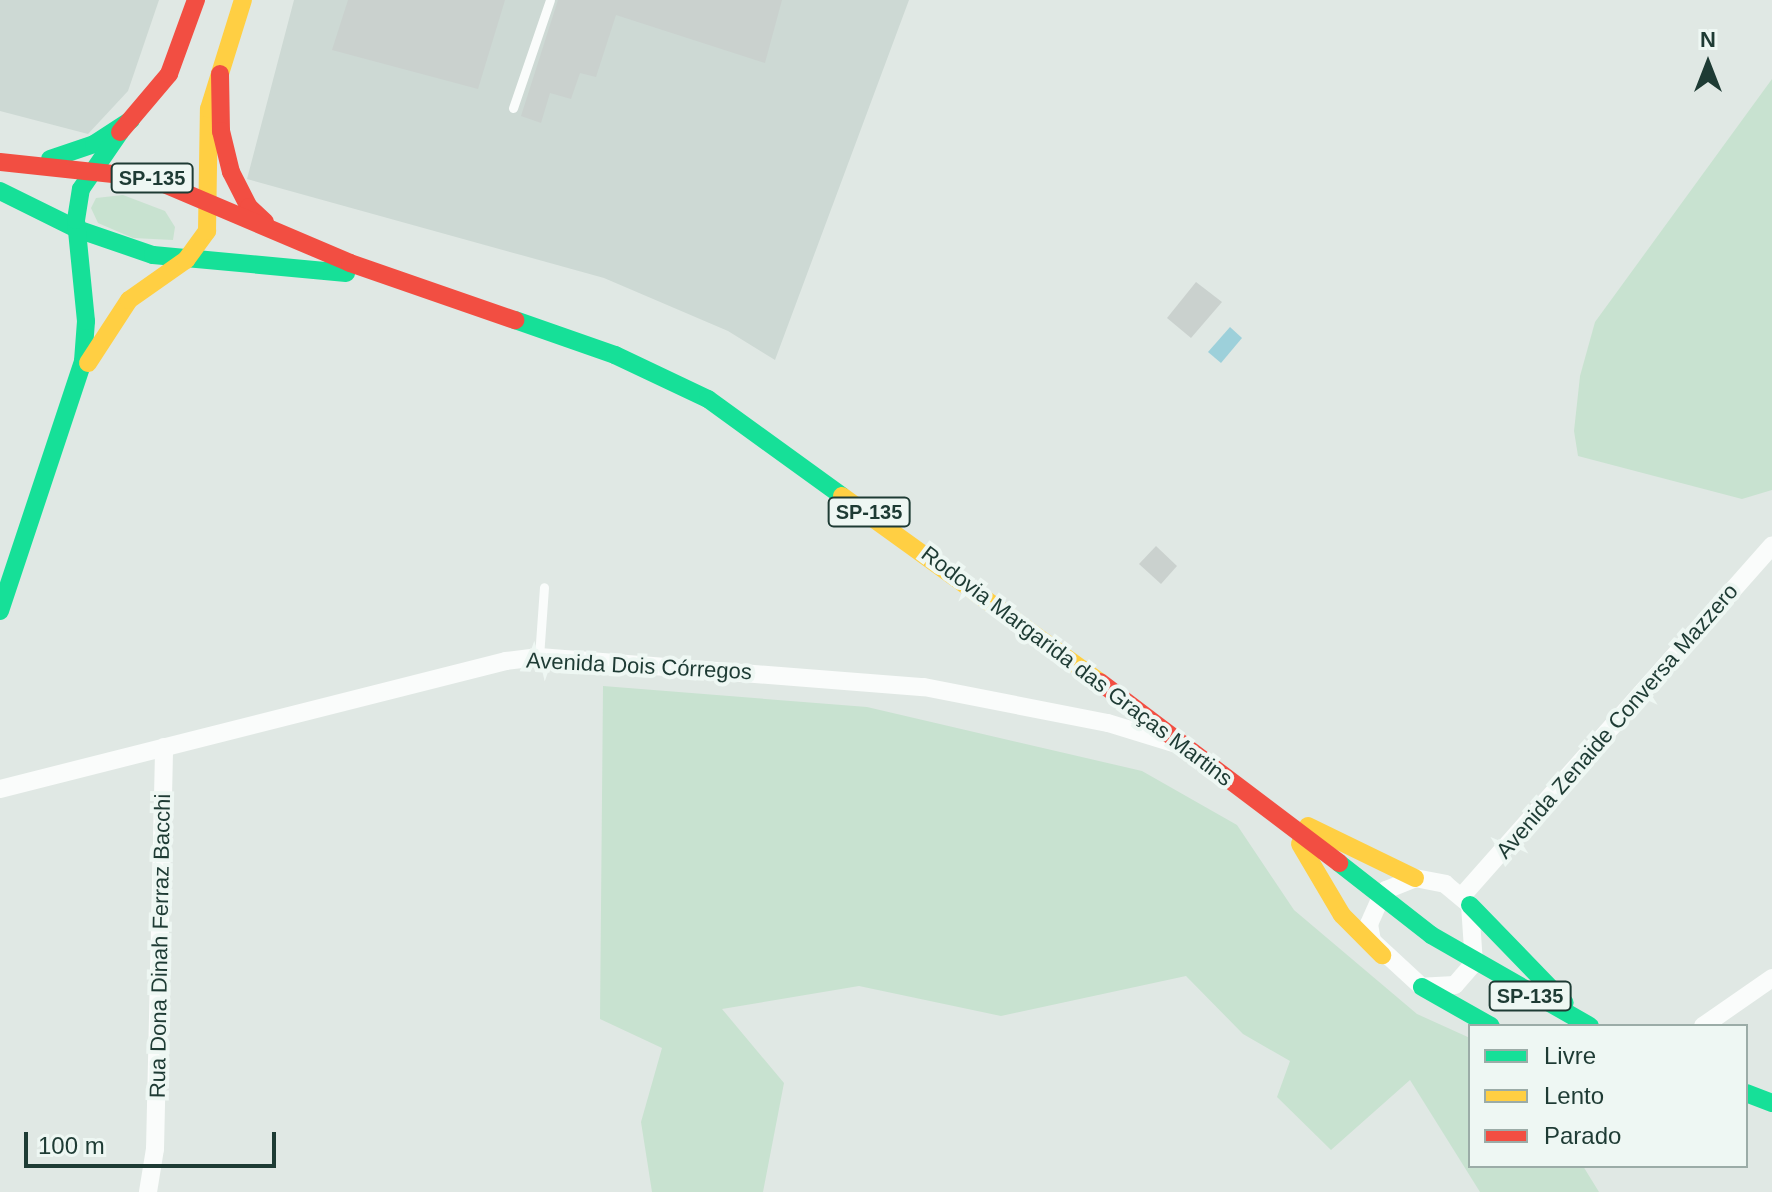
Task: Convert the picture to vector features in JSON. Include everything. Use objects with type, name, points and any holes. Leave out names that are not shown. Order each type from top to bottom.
[{"type":"main road","points":[[80,379],[86,321],[77,229],[81,189],[92,168],[169,74],[196,0]]},
{"type":"main road","points":[[0,611],[80,379],[107,327],[129,300],[186,260],[207,231],[206,132],[243,0]]},
{"type":"main road","points":[[220,74],[221,131],[238,189],[253,213],[296,242]]},
{"type":"main road","points":[[9,163],[75,152],[131,120]]},
{"type":"main road","name":"Rodovia Margarida das Graças Martins","points":[[9,163],[92,168],[150,178],[296,242],[413,286],[615,355],[708,399],[1190,747],[1380,899],[1474,963],[1585,1024]]},
{"type":"main road","name":"Rodovia Margarida das Graças Martins","points":[[0,191],[121,247],[186,260],[319,269],[413,286]]},
{"type":"main road","points":[[1382,955],[1342,915],[1285,822],[1297,821],[1415,878]]},
{"type":"main road","points":[[1466,900],[1587,1024]]},
{"type":"main road","points":[[1422,987],[1487,1024]]},
{"type":"main road","points":[[1748,1094],[1772,1103]]},
{"type":"street","name":"Avenida Zenaide Conversa Mazzero","points":[[1466,900],[1772,545]]},
{"type":"street","name":"Avenida Dois Córregos","points":[[0,789],[506,661],[539,657],[924,687],[1108,723],[1190,747]]},
{"type":"street","name":"Rua Dona Dinah Ferraz Bacchi","points":[[148,1192],[155,1149],[164,747]]},
{"type":"street","points":[[1415,878],[1445,884],[1466,900],[1474,963],[1455,985],[1422,987],[1382,955],[1369,929],[1386,890],[1415,878]]},
{"type":"street","points":[[1706,1024],[1772,978]]},
{"type":"lane","points":[[513,108],[550,0]]},
{"type":"lane","points":[[539,657],[544,587]]},
{"type":"shaded area","points":[[0,0],[159,0],[128,91],[88,134],[0,111]]},
{"type":"shaded area","points":[[294,0],[909,0],[775,360],[728,331],[604,278],[247,179]]},
{"type":"green space","points":[[1772,79],[1772,490],[1742,499],[1578,456],[1574,431],[1580,376],[1595,322]]},
{"type":"green space","points":[[123,195],[165,211],[175,227],[173,240],[133,238],[98,223],[91,208],[96,198]]},
{"type":"green space","points":[[603,686],[867,707],[1142,771],[1237,825],[1294,910],[1417,1014],[1468,1037],[1468,1168],[1584,1168],[1599,1192],[1480,1192],[1410,1080],[1331,1150],[1277,1097],[1290,1061],[1243,1034],[1186,976],[1001,1016],[859,986],[722,1009],[784,1083],[763,1192],[652,1192],[641,1122],[662,1048],[600,1019]]},
{"type":"water","points":[[1230,327],[1242,338],[1221,363],[1208,352]]},
{"type":"building","points":[[348,0],[505,0],[478,89],[332,50]]},
{"type":"building","points":[[558,0],[782,0],[765,63],[616,15],[596,77],[580,73],[571,99],[550,93],[541,123],[521,116]]},
{"type":"building","points":[[1196,282],[1222,302],[1191,338],[1167,318]]},
{"type":"building","points":[[1156,546],[1177,566],[1161,584],[1139,564]]},
{"type":"traffic: fast","points":[[50,159],[94,144],[131,120]]},
{"type":"traffic: fast","points":[[0,611],[83,361],[86,321],[76,220],[81,189],[120,132]]},
{"type":"traffic: fast","points":[[0,191],[77,229],[153,255],[346,273]]},
{"type":"traffic: fast","points":[[515,320],[615,355],[708,399],[842,496]]},
{"type":"traffic: fast","points":[[1339,863],[1431,935],[1587,1024]]},
{"type":"traffic: fast","points":[[1470,905],[1565,1003]]},
{"type":"traffic: fast","points":[[1422,987],[1487,1024]]},
{"type":"traffic: fast","points":[[1748,1094],[1772,1103]]},
{"type":"traffic: slow","points":[[88,363],[129,300],[186,260],[207,231],[209,109],[243,0]]},
{"type":"traffic: slow","points":[[842,496],[1100,682]]},
{"type":"traffic: slow","points":[[1308,826],[1415,878]]},
{"type":"traffic: slow","points":[[1300,844],[1342,915],[1382,955]]},
{"type":"traffic: jam","points":[[120,132],[169,74],[196,0]]},
{"type":"traffic: jam","points":[[220,74],[221,131],[231,172],[249,207],[265,222]]},
{"type":"traffic: jam","points":[[0,162],[150,178],[350,263],[515,320]]},
{"type":"traffic: jam","points":[[1100,682],[1339,863]]}]
